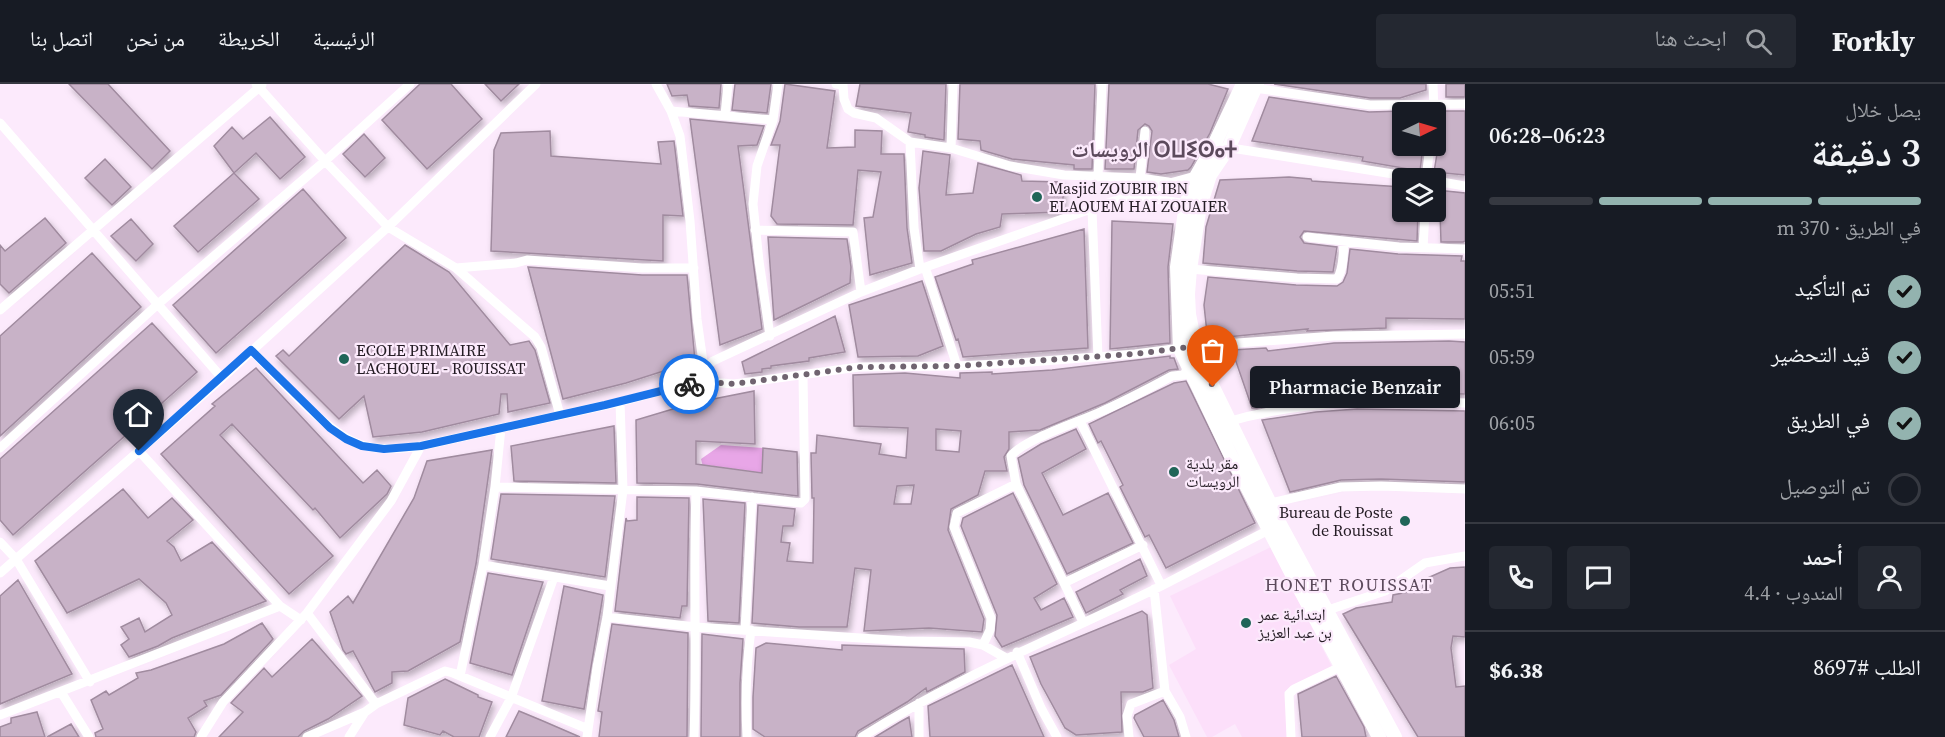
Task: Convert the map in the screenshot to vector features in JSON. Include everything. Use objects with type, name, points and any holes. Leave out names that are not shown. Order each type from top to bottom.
[{"type":"main road","points":[[1245,85],[1214,145],[1193,205],[1177,267],[1180,349],[1215,426],[1275,527],[1320,613],[1395,737]]},
{"type":"main road","points":[[1204,176],[1228,147],[1245,85]]},
{"type":"main road","points":[[1193,205],[1189,314],[1196,346],[1270,502],[1275,527]]},
{"type":"main road","points":[[1320,613],[1342,666],[1379,737]]},
{"type":"street","points":[[0,448],[158,304],[325,161],[410,84]]},
{"type":"street","points":[[0,573],[222,378],[388,227],[536,84]]},
{"type":"street","points":[[656,84],[671,111],[682,147],[697,320],[704,369]]},
{"type":"street","points":[[725,115],[728,84]]},
{"type":"street","points":[[770,336],[753,204],[756,176],[773,120],[778,84]]},
{"type":"street","points":[[841,84],[848,109],[854,113],[876,118],[910,142],[951,148],[1010,166],[1064,175],[1140,178],[1170,183]]},
{"type":"street","points":[[951,148],[953,84]]},
{"type":"street","points":[[1098,177],[1102,84]]},
{"type":"street","points":[[1433,84],[1434,102]]},
{"type":"street","points":[[0,310],[260,85],[325,161],[388,227],[456,268],[535,337],[541,347],[560,416]]},
{"type":"street","points":[[1245,85],[1370,105],[1392,106]]},
{"type":"street","points":[[1446,107],[1465,104]]},
{"type":"street","points":[[671,111],[773,120]]},
{"type":"street","points":[[0,123],[222,378]]},
{"type":"street","points":[[1140,178],[1145,131]]},
{"type":"street","points":[[910,142],[914,228],[922,268],[957,366]]},
{"type":"street","points":[[1214,145],[1392,174]]},
{"type":"street","points":[[698,381],[704,369],[713,361],[861,292],[922,268],[1170,183],[1204,176]]},
{"type":"street","points":[[1446,183],[1465,186]]},
{"type":"street","points":[[1134,196],[1193,205]]},
{"type":"street","points":[[1092,210],[1098,357]]},
{"type":"street","points":[[1423,248],[1424,222]]},
{"type":"street","points":[[755,230],[853,232],[861,292]]},
{"type":"street","points":[[1307,237],[1423,248],[1465,249]]},
{"type":"street","points":[[1190,269],[1337,279],[1342,264],[1344,242]]},
{"type":"street","points":[[456,268],[516,264],[527,260],[642,268],[694,268]]},
{"type":"street","points":[[251,350],[330,428],[362,446],[384,449],[421,446],[560,416],[698,381],[734,384],[859,367],[957,366],[1098,357],[1196,346],[1334,336],[1465,334]]},
{"type":"street","points":[[1083,621],[1016,484],[1011,460],[1013,453],[1172,376],[1184,375],[1188,367]]},
{"type":"street","points":[[495,487],[696,492],[795,504],[804,502],[806,499],[803,375]]},
{"type":"street","points":[[308,737],[365,712],[376,704],[445,671],[588,733],[607,617],[623,490],[620,402]]},
{"type":"street","points":[[1215,426],[1274,411],[1338,402],[1465,403]]},
{"type":"street","points":[[1080,421],[1143,545],[1158,587],[1165,691],[1179,717],[1186,737]]},
{"type":"street","points":[[460,676],[483,565],[501,428]]},
{"type":"street","points":[[201,737],[223,702],[304,617],[391,501],[421,446]]},
{"type":"street","points":[[139,451],[280,606],[304,617],[376,704]]},
{"type":"street","points":[[982,645],[990,630],[991,618],[954,527],[954,521],[957,513],[1016,484]]},
{"type":"street","points":[[1270,502],[1341,487],[1465,489]]},
{"type":"street","points":[[694,737],[696,627],[693,556],[696,492]]},
{"type":"street","points":[[747,737],[745,707],[752,497]]},
{"type":"street","points":[[862,737],[919,703],[1017,652],[1158,587],[1275,527]]},
{"type":"street","points":[[0,542],[16,559],[90,682]]},
{"type":"street","points":[[1064,583],[1143,545]]},
{"type":"street","points":[[1320,613],[1384,591],[1425,563],[1465,556]]},
{"type":"street","points":[[483,565],[610,586]]},
{"type":"street","points":[[490,737],[511,698],[554,577]]},
{"type":"street","points":[[0,716],[280,606]]},
{"type":"street","points":[[607,617],[696,627],[969,642],[982,645],[1006,658]]},
{"type":"street","points":[[1017,652],[1041,708],[1057,737]]},
{"type":"street","points":[[1291,737],[1289,694],[1294,689],[1342,666]]},
{"type":"street","points":[[1129,737],[1127,716],[1131,704],[1165,691]]},
{"type":"street","points":[[62,692],[89,737]]},
{"type":"street","points":[[919,703],[919,737]]},
{"type":"street","points":[[350,737],[365,712]]},
{"type":"shaded area","points":[[721,445],[763,448],[762,473],[707,465],[707,469],[703,467],[701,459]]},
{"type":"shaded area","name":"ابتدائية عمر بن عبد العزيز","points":[[1271,547],[1332,667],[1284,692],[1288,699],[1287,737],[1242,737],[1235,724],[1212,737],[1207,737],[1169,665],[1196,649],[1170,596]]},
{"type":"building","points":[[69,84],[108,84],[170,151],[152,169]]},
{"type":"building","points":[[420,84],[451,84],[482,119],[427,169],[382,120]]},
{"type":"building","points":[[485,84],[519,84],[501,101]]},
{"type":"building","points":[[667,84],[721,84],[719,108],[689,106],[687,95],[672,96]]},
{"type":"building","points":[[735,84],[771,84],[767,113],[732,110]]},
{"type":"building","points":[[785,84],[835,91],[827,148],[855,147],[855,130],[882,131],[881,154],[904,154],[907,228],[912,263],[870,275],[864,218],[873,217],[881,172],[858,170],[853,225],[777,224],[771,216],[780,145],[771,145],[780,121]]},
{"type":"building","points":[[860,84],[946,84],[944,140],[908,132],[911,113],[856,106]]},
{"type":"building","points":[[960,84],[1095,84],[1092,169],[1074,169],[1074,165],[1012,159],[981,150],[980,141],[958,139]]},
{"type":"building","points":[[1109,84],[1208,84],[1228,89],[1210,133],[1191,167],[1188,170],[1161,174],[1147,172],[1152,131],[1145,124],[1138,130],[1134,169],[1105,169]]},
{"type":"building","points":[[1274,84],[1426,84],[1426,90],[1400,98],[1370,98]]},
{"type":"building","points":[[1446,84],[1465,84],[1465,97],[1446,97]]},
{"type":"building","points":[[1269,97],[1369,112],[1392,111],[1392,156],[1422,156],[1420,168],[1403,168],[1362,161],[1363,157],[1252,141]]},
{"type":"building","points":[[1446,111],[1465,111],[1465,175],[1446,173],[1446,168],[1435,168],[1437,156],[1446,156]]},
{"type":"building","points":[[270,117],[305,157],[280,179],[256,153],[234,173],[214,146],[232,127],[243,139]]},
{"type":"building","points":[[690,119],[764,126],[757,145],[738,146],[762,329],[720,345]]},
{"type":"building","points":[[550,131],[551,156],[661,164],[658,142],[674,141],[683,216],[663,215],[663,261],[491,251],[494,150],[501,133]]},
{"type":"building","points":[[364,134],[385,158],[365,177],[343,154]]},
{"type":"building","points":[[923,151],[950,155],[946,195],[973,193],[978,163],[1021,175],[1022,181],[1063,182],[1063,212],[1002,214],[1000,227],[976,234],[941,251],[924,251],[919,188]]},
{"type":"building","points":[[105,159],[131,187],[112,205],[85,178]]},
{"type":"building","points":[[234,173],[259,199],[198,252],[174,226]]},
{"type":"building","points":[[1289,177],[1312,181],[1392,186],[1392,222],[1418,222],[1417,241],[1304,231],[1300,237],[1304,243],[1337,247],[1333,272],[1203,263],[1206,227],[1220,180]]},
{"type":"building","points":[[303,189],[346,238],[216,353],[173,305]]},
{"type":"building","points":[[1446,191],[1465,193],[1465,241],[1441,242],[1440,222],[1446,222]]},
{"type":"building","points":[[45,218],[66,243],[9,293],[0,284],[0,245],[5,251]]},
{"type":"building","points":[[131,219],[153,244],[136,261],[111,236]]},
{"type":"building","points":[[1112,221],[1173,224],[1168,267],[1170,343],[1110,349]]},
{"type":"building","points":[[1084,229],[1088,348],[963,357],[935,277],[973,264],[972,260]]},
{"type":"building","points":[[768,237],[847,239],[851,267],[850,283],[774,320]]},
{"type":"building","points":[[405,245],[449,272],[510,345],[529,341],[535,350],[550,403],[508,412],[507,394],[501,394],[499,414],[422,432],[373,437],[364,396],[339,419],[276,356],[283,350],[289,356]]},
{"type":"building","points":[[1350,249],[1398,254],[1462,256],[1461,261],[1465,261],[1465,319],[1386,318],[1386,328],[1307,331],[1308,329],[1227,337],[1207,333],[1204,305],[1208,277],[1296,285],[1337,286],[1343,282],[1347,273]]},
{"type":"building","points":[[92,253],[141,307],[0,436],[0,336]]},
{"type":"building","points":[[528,267],[642,275],[687,275],[695,361],[626,383],[563,399]]},
{"type":"building","points":[[922,281],[943,346],[918,356],[858,357],[849,305]]},
{"type":"building","points":[[835,316],[845,352],[809,358],[809,361],[771,366],[771,368],[762,369],[762,372],[745,374],[742,362]]},
{"type":"building","points":[[152,323],[197,372],[13,535],[0,520],[0,459]]},
{"type":"building","points":[[1465,342],[1465,394],[1343,392],[1342,395],[1316,394],[1316,398],[1257,408],[1252,408],[1232,350],[1266,348],[1268,351],[1334,343]]},
{"type":"building","points":[[1170,356],[1174,358],[1178,369],[1169,370],[1105,403],[1040,430],[1009,432],[1009,449],[1004,457],[1007,471],[985,471],[978,495],[951,509],[948,530],[984,619],[982,632],[929,628],[864,631],[871,570],[855,568],[847,627],[799,627],[752,623],[758,505],[795,509],[793,526],[783,526],[781,542],[790,543],[787,561],[813,563],[814,498],[812,498],[811,453],[816,453],[817,435],[881,444],[879,454],[906,458],[908,428],[854,426],[853,375],[905,373],[960,378],[960,373],[992,372],[992,374],[1052,370]],"holes":[[[936,429],[961,431],[959,452],[936,450]],[[914,485],[911,504],[894,504],[897,486]]]},
{"type":"building","points":[[256,368],[363,483],[377,470],[391,486],[387,494],[340,538],[315,508],[313,510],[232,424],[220,435],[333,556],[289,594],[161,454],[215,406],[212,404]]},
{"type":"building","name":"مقر بلدية الرويسات","points":[[1186,381],[1255,523],[1166,568],[1149,535],[1145,537],[1120,487],[1123,485],[1101,441],[1098,443],[1089,424],[1174,383]]},
{"type":"building","points":[[754,391],[755,444],[696,441],[696,464],[762,473],[763,448],[797,452],[798,496],[697,484],[637,483],[636,420],[693,403]]},
{"type":"building","points":[[1357,409],[1465,411],[1465,482],[1341,480],[1290,492],[1262,420]]},
{"type":"building","points":[[614,426],[616,483],[514,481],[511,446]]},
{"type":"building","points":[[1076,429],[1086,449],[1042,473],[1063,515],[1108,493],[1133,543],[1067,574],[1024,485],[1018,458],[1041,444]]},
{"type":"building","points":[[492,450],[476,564],[460,642],[408,671],[392,672],[392,683],[375,692],[353,651],[346,654],[343,650],[330,612],[348,596],[353,603],[414,498],[427,461]]},
{"type":"building","points":[[123,489],[148,518],[172,498],[193,520],[167,541],[174,547],[181,561],[212,542],[266,601],[129,657],[121,645],[129,639],[121,627],[139,618],[145,632],[172,615],[166,603],[139,579],[67,613],[35,561]]},
{"type":"building","points":[[1013,493],[1057,584],[1034,598],[1041,610],[1064,598],[1073,617],[1002,647],[995,636],[997,615],[961,526],[963,518]]},
{"type":"building","points":[[501,494],[615,496],[605,577],[491,559]]},
{"type":"building","points":[[637,497],[689,498],[687,606],[682,606],[680,618],[615,611],[626,518],[627,521],[637,520]]},
{"type":"building","points":[[703,499],[745,503],[739,623],[708,621]]},
{"type":"building","points":[[1140,559],[1147,576],[1120,590],[1123,594],[1086,613],[1076,592]]},
{"type":"building","points":[[1465,567],[1465,637],[1453,636],[1451,648],[1456,687],[1465,686],[1465,737],[1418,737],[1343,614],[1356,608],[1392,602],[1393,595],[1423,589],[1423,580],[1450,568]]},
{"type":"building","points":[[488,573],[543,582],[512,675],[470,663]]},
{"type":"building","points":[[18,580],[72,674],[0,704],[0,596]]},
{"type":"building","points":[[564,586],[603,595],[584,709],[542,701]]},
{"type":"building","points":[[1142,611],[1147,615],[1153,688],[1143,692],[1121,692],[1122,732],[1076,735],[1065,728],[1041,684],[1030,657]]},
{"type":"building","points":[[262,623],[273,639],[221,695],[204,701],[207,706],[188,718],[196,732],[194,737],[96,737],[95,733],[103,729],[91,700],[106,691],[109,695],[138,678],[136,673],[151,670],[224,644]]},
{"type":"building","points":[[612,624],[688,633],[687,737],[599,737],[602,712],[598,711]]},
{"type":"building","points":[[702,634],[743,639],[740,737],[701,737]]},
{"type":"building","points":[[312,639],[362,696],[328,719],[304,731],[298,737],[219,737],[243,712],[231,703],[264,668],[272,677]]},
{"type":"building","points":[[766,643],[842,650],[842,645],[964,649],[965,672],[927,692],[926,688],[858,731],[855,737],[765,737],[753,729],[753,697],[756,648]]},
{"type":"building","points":[[1012,665],[1044,737],[930,737],[928,706]]},
{"type":"building","points":[[1336,676],[1364,727],[1366,737],[1302,737],[1298,694]]},
{"type":"building","points":[[445,679],[492,702],[479,737],[454,737],[443,731],[440,735],[404,725],[408,698]]},
{"type":"building","points":[[1163,700],[1174,720],[1179,737],[1144,737],[1134,718],[1135,715]]},
{"type":"building","points":[[519,711],[543,721],[580,737],[506,737]]},
{"type":"building","points":[[37,712],[45,737],[0,737],[0,727],[11,723],[11,718]]},
{"type":"building","points":[[909,717],[912,737],[875,737],[900,722]]},
{"type":"building","points":[[71,724],[79,737],[47,737]]},
{"type":"way so far","points":[[689,384],[698,381],[734,384],[859,367],[1017,363],[1135,354],[1196,346],[1213,387]]},
{"type":"place","name":"Masjid ZOUBIR IBN ELAOUEM HAI ZOUAIER","points":[[1037,197]]},
{"type":"place","name":"ECOLE PRIMAIRE LACHOUEL - ROUISSAT","points":[[344,359]]},
{"type":"place","name":"Pharmacie Benzair","points":[[1213,387]]},
{"type":"place","name":"مقر بلدية الرويسات","points":[[1174,472]]},
{"type":"place","name":"Bureau de Poste de Rouissat","points":[[1405,521]]},
{"type":"place","name":"ابتدائية عمر بن عبد العزيز","points":[[1246,623]]},
{"type":"district","name":"الرويسات ⵔⵡⵉⵙⴰⵜ","points":[[1154,149]]},
{"type":"district","name":"HONET ROUISSAT","points":[[1349,585]]},
{"type":"route","points":[[139,451],[251,350],[330,428],[362,446],[384,449],[421,446],[689,384]]}]
